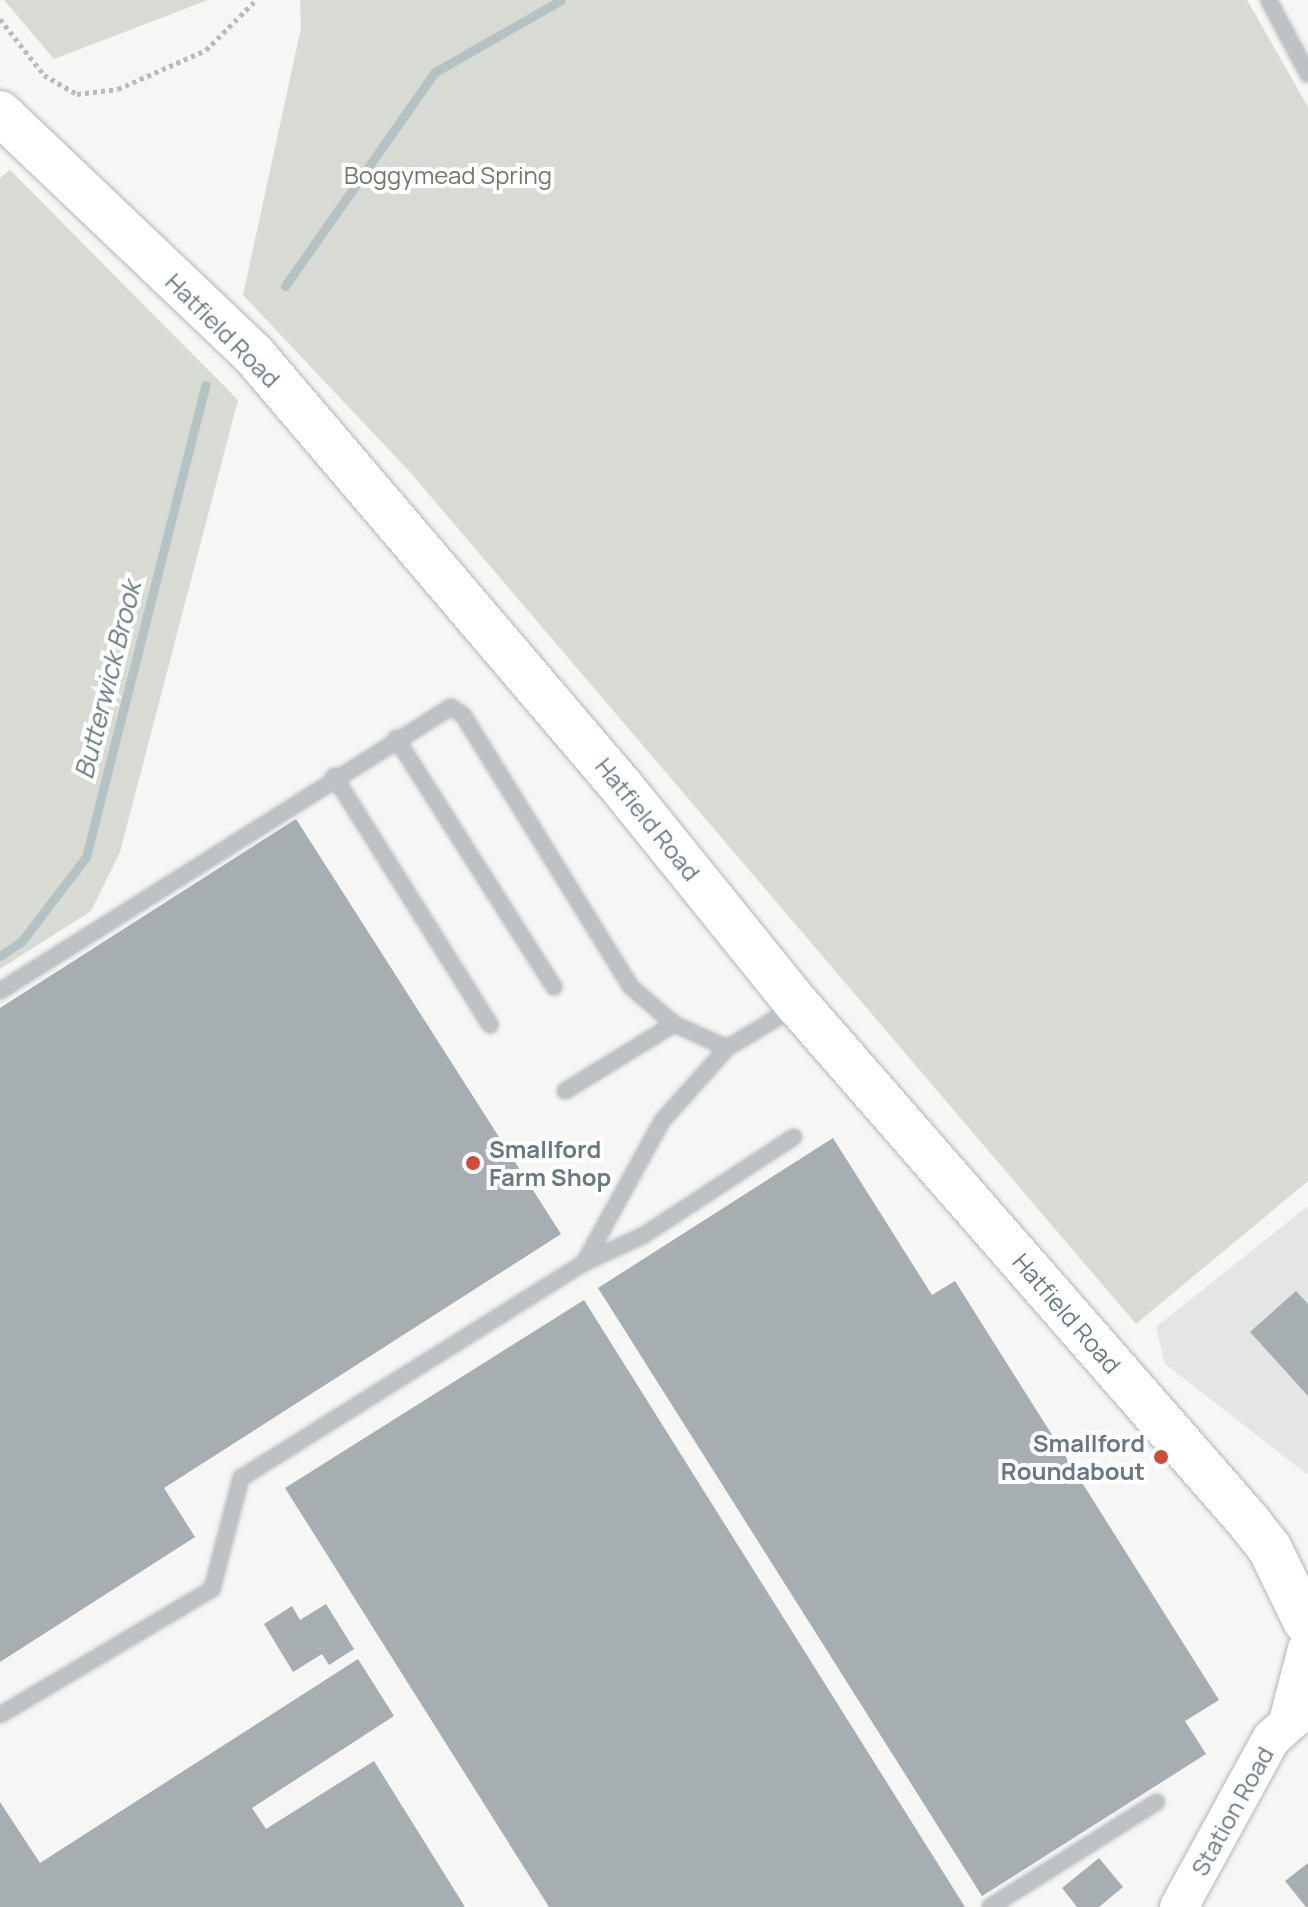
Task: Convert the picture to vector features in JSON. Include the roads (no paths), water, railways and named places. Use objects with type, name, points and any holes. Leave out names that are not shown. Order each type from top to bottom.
[{"type":"main road","name":"Hatfield Road","points":[[0,113],[254,355],[621,786],[798,1005],[1289,1558],[1307,1634]]},
{"type":"street","name":"Station Road","points":[[1179,1907],[1271,1739],[1298,1712],[1307,1634]]},
{"type":"lane","points":[[1269,1],[1308,74]]},
{"type":"lane","points":[[0,991],[334,776],[451,707],[463,715],[631,987],[674,1024],[727,1048]]},
{"type":"lane","points":[[396,738],[554,987]]},
{"type":"lane","points":[[334,776],[490,1025]]},
{"type":"lane","points":[[584,1263],[662,1121],[727,1048],[798,1005]]},
{"type":"lane","points":[[565,1091],[674,1024]]},
{"type":"lane","points":[[0,1715],[212,1589],[241,1478],[584,1263],[644,1235],[794,1137]]},
{"type":"lane","points":[[990,1907],[1157,1802]]},
{"type":"waterway","name":"Butterwick Brook","points":[[285,286],[435,72],[561,0]]},
{"type":"waterway","name":"Butterwick Brook","points":[[0,956],[21,942],[86,857],[205,385]]},
{"type":"place","name":"Smallford Farm Shop","points":[[473,1163]]},
{"type":"place","name":"Smallford Roundabout","points":[[1161,1457]]},
{"type":"park label","name":"Boggymead Spring","points":[[448,175]]}]
